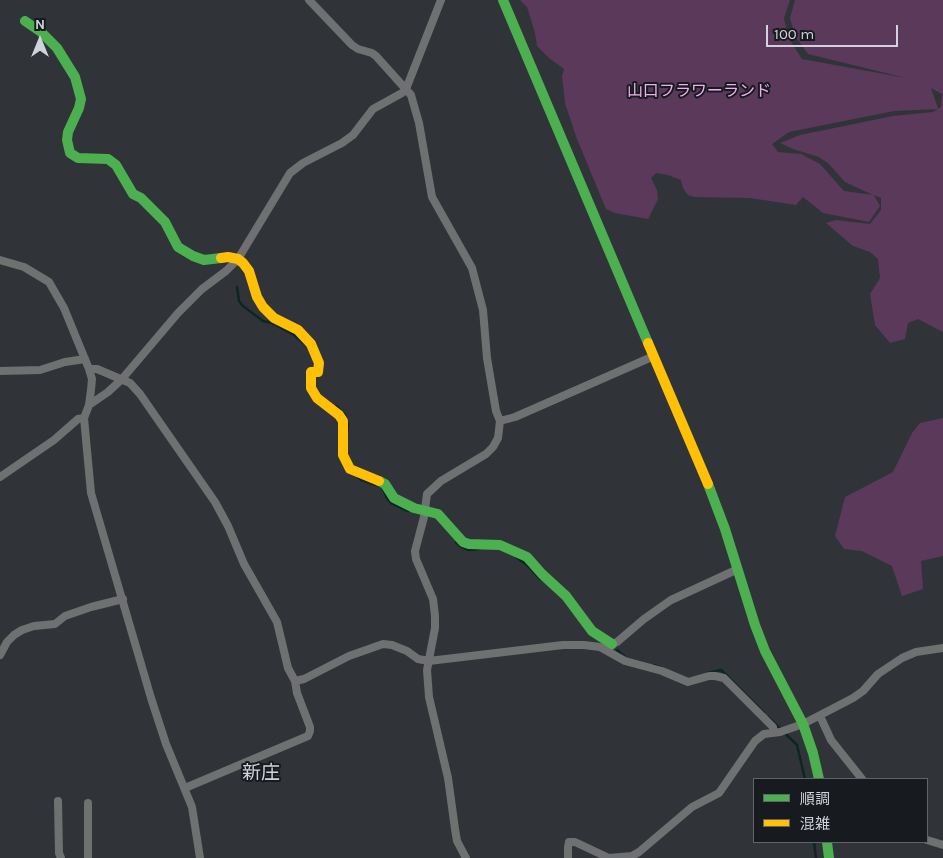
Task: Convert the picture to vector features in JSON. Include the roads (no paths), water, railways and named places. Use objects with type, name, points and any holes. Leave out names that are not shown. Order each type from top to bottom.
[{"type":"street","points":[[309,0],[352,45],[376,56],[411,95],[419,123],[432,197],[472,268],[480,293],[489,367],[496,410],[500,421],[498,438],[494,447],[486,454],[433,487],[427,494],[416,546],[416,559],[429,587],[435,616],[435,628],[427,670],[429,697],[448,778],[455,829],[466,858]]},
{"type":"street","points":[[89,405],[122,379],[178,313],[202,289],[226,271],[238,259],[290,174],[303,163],[342,143],[353,135],[373,109],[406,89],[440,0]]},
{"type":"street","points":[[503,0],[710,490],[738,569],[755,625],[765,651],[803,724],[813,753],[818,778]]},
{"type":"street","points":[[25,21],[41,32],[57,48],[75,77],[81,99],[68,132],[67,140],[70,154],[86,160],[108,159],[116,165],[133,194],[141,198],[166,222],[178,247],[204,260],[221,256],[238,259],[249,271],[257,298],[269,314],[298,330],[311,344],[318,362],[318,372],[311,372],[311,388],[317,398],[339,415],[343,421],[343,455],[350,469],[385,484],[394,498],[424,514],[438,514],[463,542],[469,544],[500,545],[527,557],[566,596],[592,631],[608,640],[610,647],[625,661],[662,671],[688,682],[709,676],[724,678],[772,727],[780,732]]},
{"type":"street","points":[[0,260],[24,267],[49,282],[64,308],[90,369],[92,379],[89,405],[84,418],[91,493],[162,735],[192,807],[200,858]]},
{"type":"street","points":[[500,421],[515,417],[654,356]]},
{"type":"street","points":[[0,371],[29,372],[85,358]]},
{"type":"street","points":[[90,369],[97,369],[130,383],[140,394],[215,502],[228,526],[244,564],[277,622],[288,668],[295,682],[297,693],[310,727],[308,736],[185,788]]},
{"type":"street","points":[[0,477],[54,440],[78,419],[84,418]]},
{"type":"street","points":[[295,682],[349,656],[383,644],[392,645],[407,651],[418,659],[429,661],[563,645],[610,647],[670,600],[738,569]]},
{"type":"street","points":[[0,654],[11,638],[22,630],[34,626],[55,624],[65,616],[123,599]]},
{"type":"street","points":[[568,858],[569,842],[575,842],[609,858],[632,856],[692,807],[719,792],[756,740],[764,734],[780,732],[803,724],[853,698],[864,691],[878,674],[902,658],[916,652],[943,648]]},
{"type":"street","points":[[820,716],[831,740],[861,778]]},
{"type":"street","points":[[58,801],[59,853],[61,858]]},
{"type":"street","points":[[88,803],[88,858]]},
{"type":"street","points":[[928,840],[943,845]]},
{"type":"street","points":[[827,843],[829,858]]},
{"type":"waterway","points":[[237,287],[239,301],[243,306],[263,321],[272,323],[294,335],[306,345]]},
{"type":"waterway","points":[[336,406],[345,415],[348,424],[347,433]]},
{"type":"waterway","points":[[358,477],[361,480],[379,486]]},
{"type":"waterway","points":[[383,489],[391,503],[408,511]]},
{"type":"waterway","points":[[456,542],[468,550],[478,549]]},
{"type":"waterway","points":[[516,557],[540,579]]},
{"type":"waterway","points":[[617,650],[625,657]]},
{"type":"waterway","points":[[654,665],[665,669]]},
{"type":"waterway","points":[[708,673],[721,670],[764,713]]},
{"type":"waterway","points":[[768,717],[797,745],[805,778]]},
{"type":"waterway","points":[[814,843],[816,858]]},
{"type":"district","name":"新庄","points":[[261,774]]},
{"type":"park label","name":"山口フラワーランド","points":[[699,91]]}]
